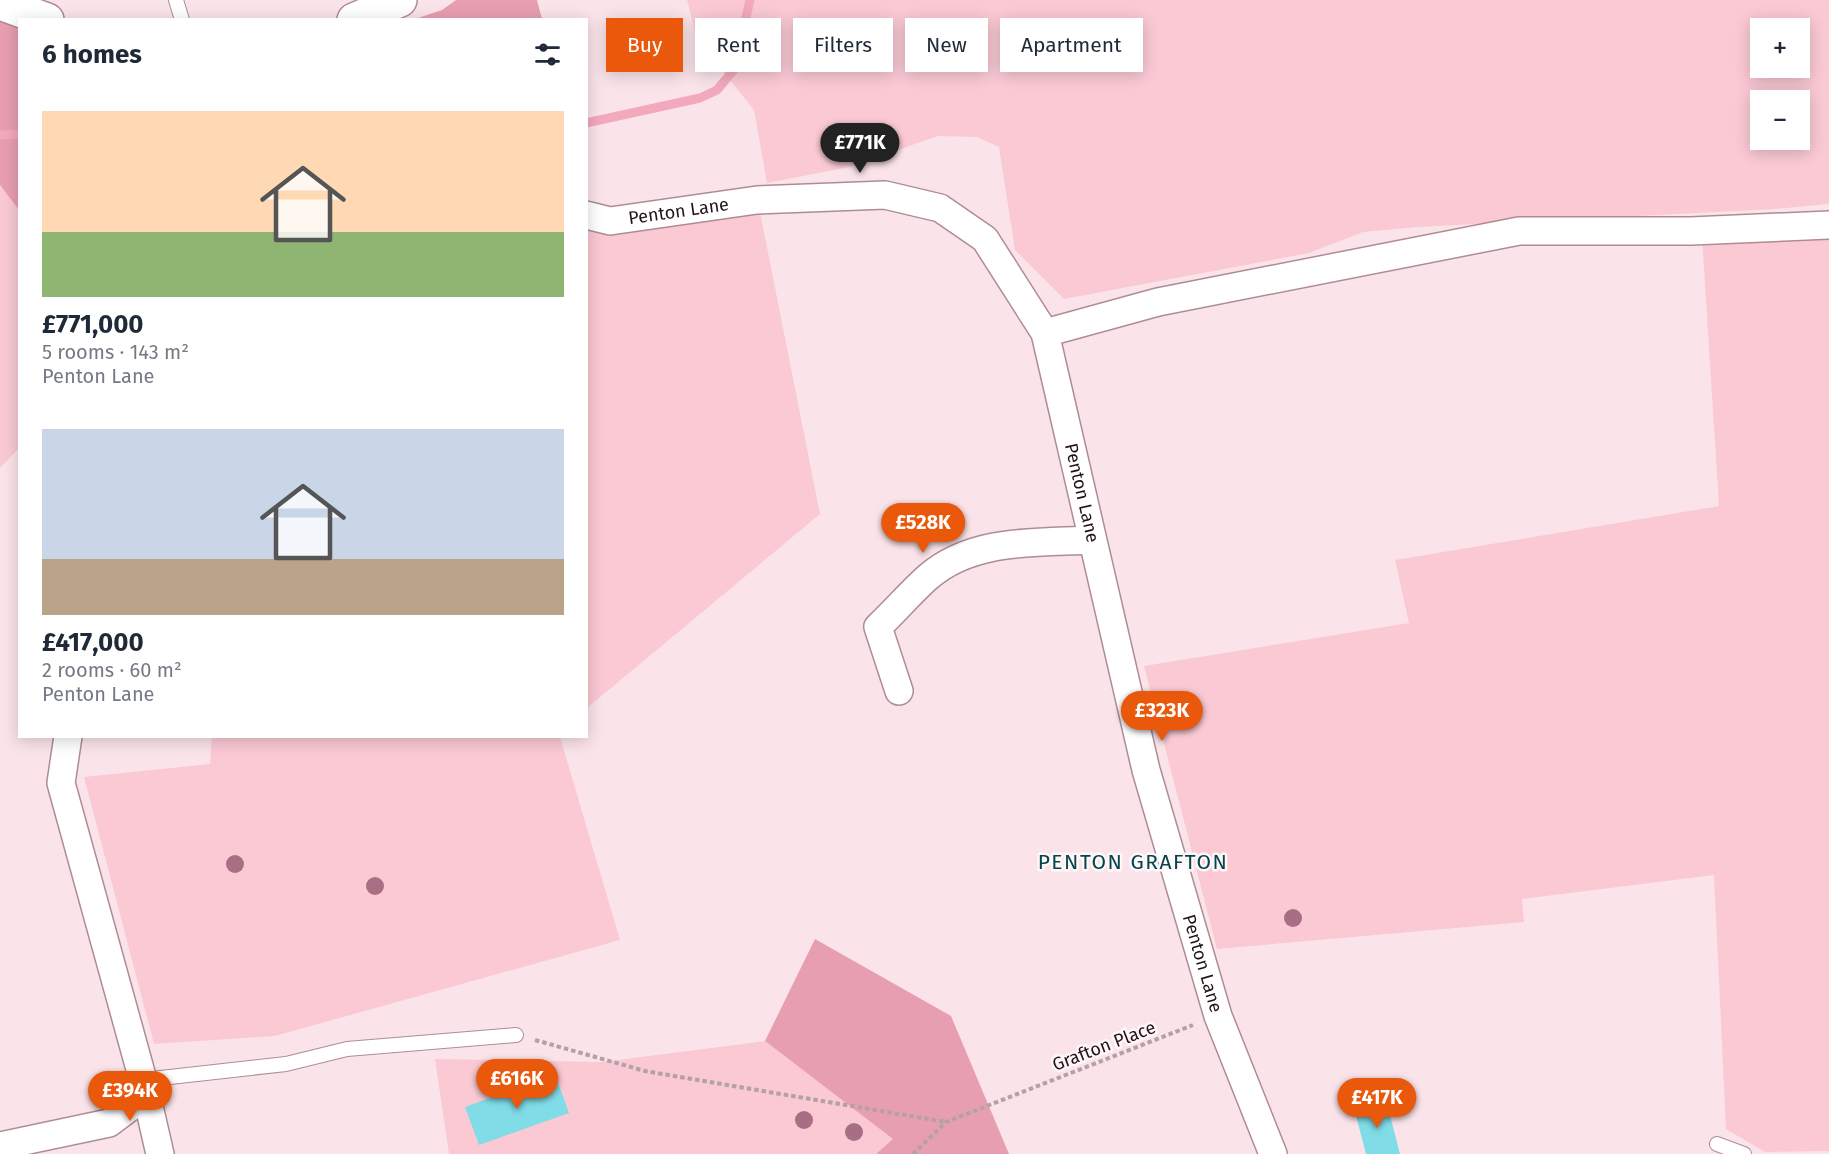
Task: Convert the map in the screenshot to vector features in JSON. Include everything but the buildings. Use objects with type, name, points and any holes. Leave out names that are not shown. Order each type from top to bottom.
[{"type":"street","points":[[359,18],[400,0]]},
{"type":"street","points":[[0,3],[41,18]]},
{"type":"street","name":"Penton Lane","points":[[588,216],[610,221],[757,200],[885,195],[940,208],[985,239],[1045,333],[1146,770],[1218,1016],[1273,1154]]},
{"type":"street","points":[[1045,333],[1158,302],[1519,231],[1691,231],[1829,225]]},
{"type":"street","points":[[899,692],[878,627],[929,576],[966,554],[1002,544],[1092,540]]},
{"type":"street","points":[[68,738],[61,783],[143,1080],[160,1154]]},
{"type":"street","points":[[0,1146],[109,1123],[129,1108],[143,1080]]},
{"type":"lane","points":[[176,0],[181,18]]},
{"type":"lane","points":[[143,1080],[286,1064],[347,1049],[516,1035]]},
{"type":"lane","points":[[1717,1144],[1744,1154]]},
{"type":"path","name":"Grafton Place","points":[[946,1122],[1218,1016]]},
{"type":"path","points":[[516,1035],[645,1071],[946,1122]]},
{"type":"path","points":[[913,1154],[946,1122]]},
{"type":"shaded area","points":[[456,0],[537,0],[542,18],[418,18],[442,10]]},
{"type":"shaded area","points":[[687,0],[1829,0],[1829,204],[1776,209],[1418,227],[1363,232],[1309,253],[1064,299],[1015,250],[999,147],[977,137],[938,136],[849,167],[767,183],[754,110],[723,72],[781,72],[781,18],[695,18],[695,31]]},
{"type":"shaded area","points":[[0,22],[18,28],[18,209],[0,185]]},
{"type":"shaded area","points":[[0,185],[18,208],[18,449],[0,468]]},
{"type":"shaded area","points":[[759,207],[820,514],[588,707],[588,225]]},
{"type":"shaded area","points":[[1829,229],[1829,1151],[1765,1152],[1726,1129],[1714,875],[1522,899],[1524,922],[1217,949],[1144,666],[1409,623],[1395,560],[1719,506],[1702,237]]},
{"type":"shaded area","points":[[212,738],[560,738],[620,940],[275,1036],[154,1044],[84,777],[210,764]]},
{"type":"shaded area","points":[[815,939],[951,1016],[1009,1154],[876,1154],[893,1139],[765,1041]]},
{"type":"shaded area","points":[[765,1041],[894,1139],[876,1154],[449,1154],[435,1059],[602,1062]]},
{"type":"waterway","points":[[588,123],[700,98],[717,90],[747,54],[746,17],[750,0]]},
{"type":"waterway","points":[[0,135],[18,134]]},
{"type":"district","name":"PENTON GRAFTON","points":[[1133,862]]}]
